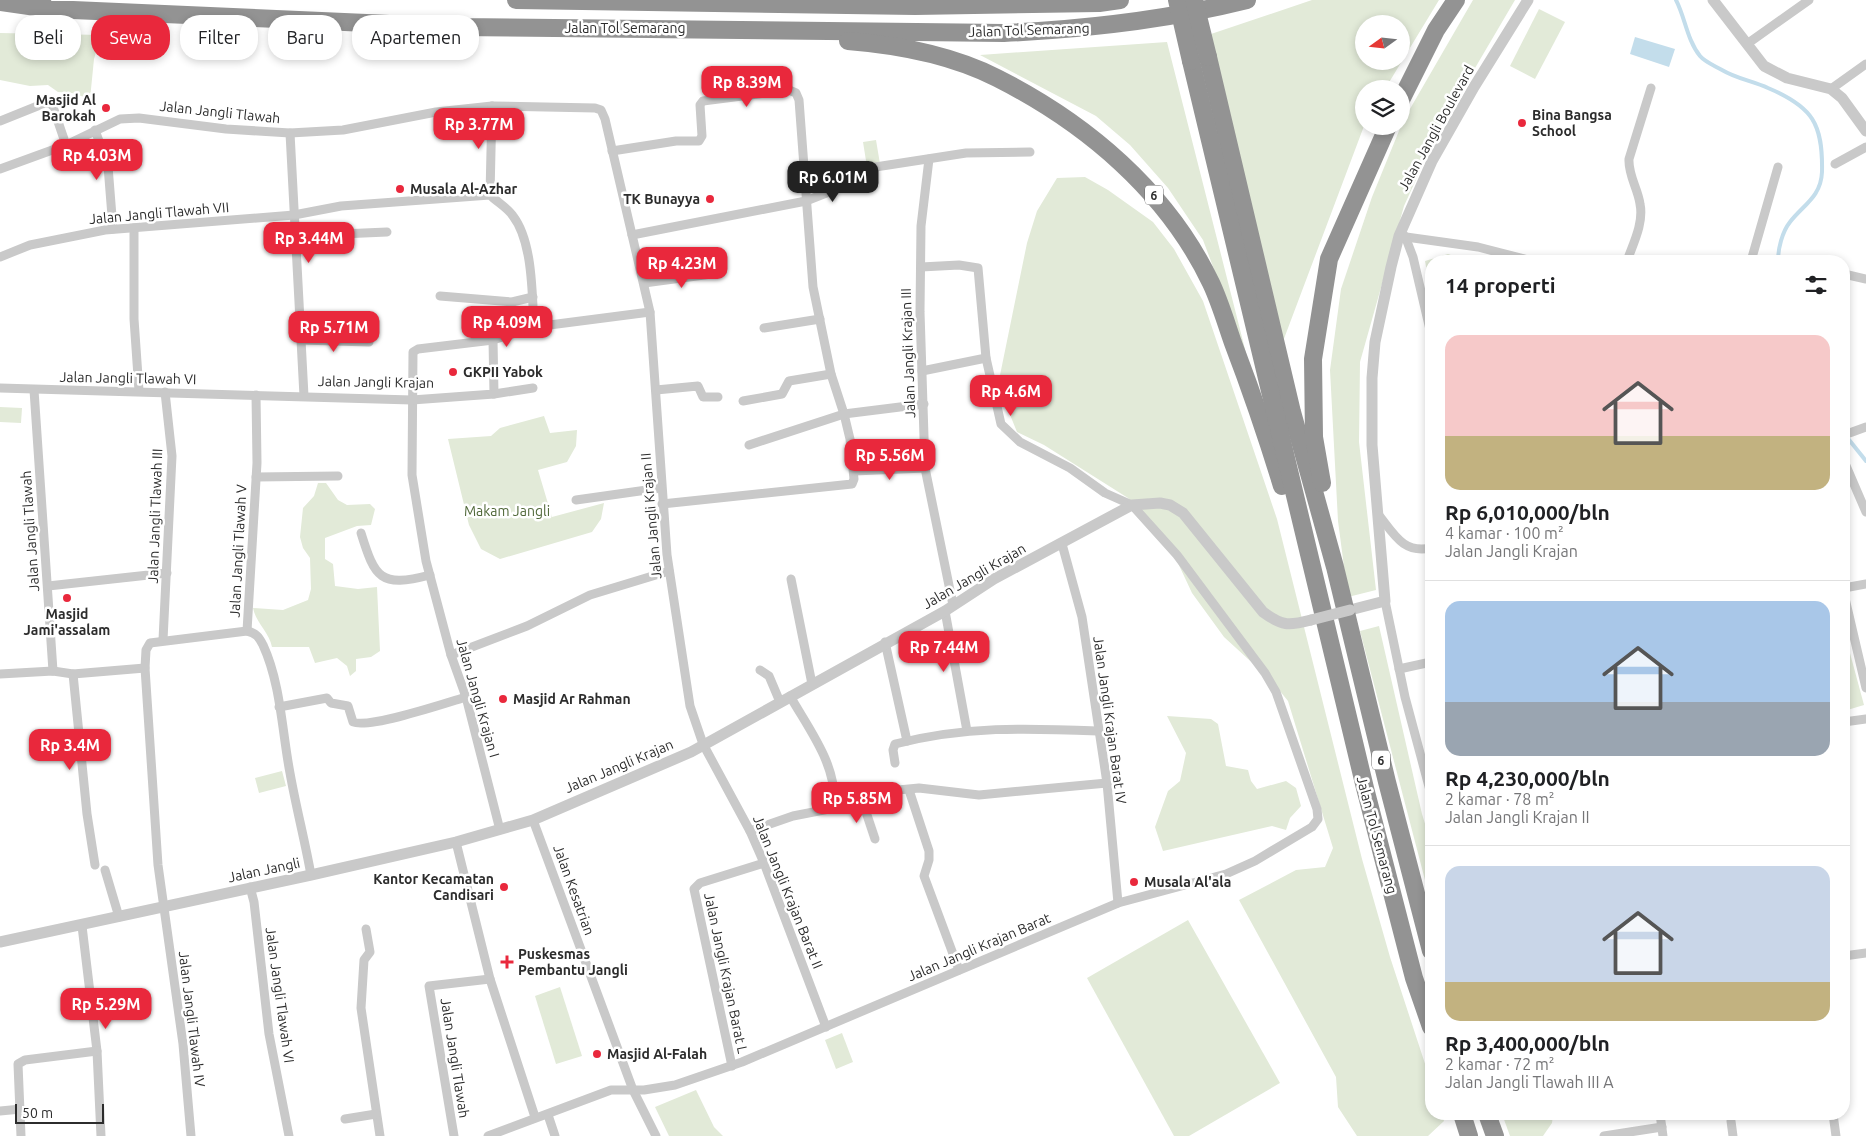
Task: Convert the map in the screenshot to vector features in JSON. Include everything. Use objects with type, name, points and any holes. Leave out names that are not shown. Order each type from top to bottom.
[{"type":"highway","name":"Jalan Tol Semarang","points":[[516,0],[915,6],[1099,3],[1120,0]]},
{"type":"highway","points":[[882,0],[915,6]]},
{"type":"highway","name":"6","points":[[1176,0],[1200,59],[1334,567]]},
{"type":"highway","name":"6","points":[[1194,0],[1200,59],[1329,642]]},
{"type":"highway","name":"Jalan Tol Semarang","points":[[0,2],[50,9],[457,27],[1004,33],[1072,30],[1169,18],[1247,0]]},
{"type":"highway","points":[[1410,82],[1436,30],[1456,0]]},
{"type":"highway","name":"6","points":[[718,29],[906,48],[954,61],[996,77],[1059,114],[1104,147],[1146,185],[1181,233],[1211,283],[1263,423],[1329,642]]},
{"type":"highway","name":"6","points":[[1334,567],[1314,437],[1313,359],[1329,259],[1384,135]]},
{"type":"highway","name":"Jalan Tol Semarang","points":[[1334,567],[1425,928]]},
{"type":"highway","name":"Jalan Tol Semarang","points":[[1329,642],[1412,969],[1425,1009]]},
{"type":"highway","points":[[1464,1120],[1470,1136]]},
{"type":"highway","points":[[1489,1120],[1495,1136]]},
{"type":"street","name":"Jalan Jangli Boulevard","points":[[1385,601],[1372,445],[1372,378],[1375,342],[1402,236],[1432,161],[1474,87],[1528,0]]},
{"type":"street","points":[[1713,0],[1758,60],[1771,71],[1831,89],[1842,98],[1866,131]]},
{"type":"street","points":[[1747,44],[1809,0]]},
{"type":"street","points":[[1831,89],[1866,64]]},
{"type":"street","points":[[1629,255],[1641,213],[1629,159],[1651,88]]},
{"type":"street","points":[[612,150],[700,141],[702,136],[700,105],[702,102],[790,90],[796,93],[799,100],[810,260],[831,374],[844,414],[854,471],[854,482],[847,485],[662,504]]},
{"type":"street","points":[[0,122],[45,103],[52,104],[66,145]]},
{"type":"street","points":[[490,195],[492,106]]},
{"type":"street","name":"Jalan Jangli Tlawah","points":[[0,169],[66,145],[120,119],[139,118],[226,129],[290,133],[343,130],[436,112],[492,106],[594,108]]},
{"type":"street","name":"Jalan Jangli Krajan II","points":[[594,108],[601,110],[605,118],[650,312],[668,571],[690,706],[703,744]]},
{"type":"street","points":[[94,130],[108,166],[114,229]]},
{"type":"street","points":[[290,133],[304,396]]},
{"type":"street","points":[[1835,164],[1866,147]]},
{"type":"street","points":[[632,235],[806,201],[834,190],[869,168],[985,152],[1030,152]]},
{"type":"street","name":"Jalan Jangli Krajan III","points":[[929,159],[921,226],[920,267],[925,468],[949,608],[966,731]]},
{"type":"street","points":[[1753,255],[1778,167]]},
{"type":"street","points":[[294,215],[341,206],[490,195],[512,214],[519,225],[527,248],[533,298],[534,327]]},
{"type":"street","name":"Jalan Jangli Tlawah VII","points":[[0,257],[30,246],[114,229],[294,215]]},
{"type":"street","points":[[134,228],[134,320],[139,391]]},
{"type":"street","points":[[295,236],[387,232]]},
{"type":"street","points":[[1402,236],[1478,247],[1509,255]]},
{"type":"street","points":[[1402,236],[1415,266],[1425,308]]},
{"type":"street","points":[[920,267],[959,265],[977,268],[986,358],[996,411],[1001,424],[1010,434],[1070,468],[1105,493],[1132,505]]},
{"type":"street","points":[[644,283],[719,273]]},
{"type":"street","points":[[1850,275],[1866,279]]},
{"type":"street","points":[[440,296],[512,302],[533,298]]},
{"type":"street","points":[[494,394],[493,340],[534,327],[650,312]]},
{"type":"street","points":[[764,328],[820,319]]},
{"type":"street","points":[[301,340],[369,342]]},
{"type":"street","name":"Jalan Jangli Krajan I","points":[[493,340],[414,350],[411,356],[412,474],[430,575],[451,655],[466,697],[500,830]]},
{"type":"street","points":[[922,371],[986,358]]},
{"type":"street","points":[[743,400],[782,394],[789,381],[831,374]]},
{"type":"street","points":[[656,390],[698,386],[703,397],[718,396]]},
{"type":"street","name":"Jalan Jangli Tlawah VI","points":[[0,388],[256,394]]},
{"type":"street","name":"Jalan Jangli Krajan","points":[[256,394],[412,400],[494,394],[533,388]]},
{"type":"street","name":"Jalan Jangli Tlawah","points":[[34,390],[53,671]]},
{"type":"street","name":"Jalan Jangli Tlawah III","points":[[163,640],[172,456],[166,392]]},
{"type":"street","name":"Jalan Jangli Tlawah V","points":[[256,394],[256,478],[247,631],[257,635],[264,646],[279,707],[311,875]]},
{"type":"street","points":[[749,445],[844,414],[924,404]]},
{"type":"street","points":[[1850,432],[1866,427]]},
{"type":"street","points":[[854,471],[925,468]]},
{"type":"street","points":[[1850,475],[1866,512]]},
{"type":"street","points":[[256,478],[338,476]]},
{"type":"street","points":[[576,500],[661,488]]},
{"type":"street","name":"Jalan Jangli Krajan","points":[[533,820],[691,752],[885,642],[949,608],[994,579],[1132,505],[1160,503],[1170,505],[1182,512],[1263,612],[1276,622],[1285,625],[1385,601]]},
{"type":"street","name":"Jalan Jangli Krajan Barat","points":[[633,1090],[675,1085],[732,1066],[1118,903],[1226,874],[1255,861],[1312,827],[1318,819],[1317,809],[1276,692],[1265,673],[1177,555],[1132,505]]},
{"type":"street","points":[[1378,514],[1403,544],[1415,550],[1425,549]]},
{"type":"street","points":[[361,532],[376,571],[382,578],[391,580],[430,575]]},
{"type":"street","name":"Jalan Jangli Krajan Barat IV","points":[[1062,544],[1082,617],[1107,783],[1118,903]]},
{"type":"street","points":[[451,655],[527,626],[590,595],[668,571]]},
{"type":"street","points":[[48,586],[167,573]]},
{"type":"street","points":[[791,579],[812,684]]},
{"type":"street","points":[[1850,587],[1866,584]]},
{"type":"street","points":[[1385,601],[1399,669],[1425,754]]},
{"type":"street","points":[[1850,612],[1861,644],[1866,688]]},
{"type":"street","points":[[162,906],[153,813],[145,668],[147,646],[150,643],[163,640],[247,631]]},
{"type":"street","points":[[885,642],[907,741]]},
{"type":"street","points":[[1399,669],[1425,663]]},
{"type":"street","points":[[0,674],[53,671],[73,674],[145,668]]},
{"type":"street","points":[[760,670],[769,676],[780,702]]},
{"type":"street","points":[[73,674],[94,865]]},
{"type":"street","points":[[790,696],[829,765],[835,795],[834,808]]},
{"type":"street","points":[[279,707],[328,698],[331,703],[348,706],[353,722],[360,723],[393,718],[466,697]]},
{"type":"street","points":[[1850,721],[1866,718]]},
{"type":"street","points":[[895,763],[893,747],[907,741],[966,731],[1010,727],[1098,731]]},
{"type":"street","name":"Jalan Jangli Krajan Barat II","points":[[703,744],[750,831],[764,863],[826,1027]]},
{"type":"street","points":[[750,831],[793,816],[834,808],[898,790],[919,788],[979,795],[1107,783]]},
{"type":"street","points":[[909,790],[929,851],[929,860],[924,876],[959,970]]},
{"type":"street","points":[[862,800],[875,839]]},
{"type":"street","name":"Jalan Jangli","points":[[0,942],[82,926],[162,906],[456,842],[533,820]]},
{"type":"street","name":"Jalan Kesatrian","points":[[533,820],[633,1090],[656,1136]]},
{"type":"street","points":[[456,842],[490,978],[535,1117]]},
{"type":"street","name":"Jalan Jangli Krajan Barat L","points":[[732,1066],[694,892],[695,886],[700,883],[764,863]]},
{"type":"street","points":[[105,870],[119,917]]},
{"type":"street","name":"Jalan Jangli Tlawah VI","points":[[250,888],[254,902],[269,1034],[288,1136]]},
{"type":"street","name":"Jalan Jangli Tlawah IV","points":[[162,906],[183,1044],[191,1136]]},
{"type":"street","points":[[82,926],[97,1051],[101,1136]]},
{"type":"street","points":[[366,930],[370,952],[364,960],[362,1020],[380,1136]]},
{"type":"street","points":[[1850,955],[1866,953]]},
{"type":"street","name":"Jalan Jangli Tlawah","points":[[454,1136],[429,986],[490,978]]},
{"type":"street","points":[[21,1136],[21,1109],[17,1068],[20,1061],[97,1051]]},
{"type":"street","points":[[488,1136],[611,1090],[633,1090]]},
{"type":"street","points":[[0,1111],[21,1109]]},
{"type":"street","points":[[345,1119],[376,1114]]},
{"type":"street","points":[[548,1115],[555,1136]]},
{"type":"street","points":[[1834,1120],[1836,1136]]},
{"type":"street","points":[[1731,1121],[1733,1136]]},
{"type":"street","points":[[1604,1136],[1663,1132]]},
{"type":"green space","points":[[1312,0],[1439,0],[1410,48],[1410,15],[1355,15],[1355,70],[1397,70],[1390,80],[1355,80],[1355,135],[1361,135],[1282,344],[1211,34]]},
{"type":"green space","points":[[1473,0],[1515,0],[1438,131],[1404,206],[1360,362],[1359,442],[1376,590],[1348,597],[1338,521],[1330,370],[1341,289],[1372,197],[1397,135],[1410,135],[1410,109]]},
{"type":"green space","points":[[1539,9],[1565,22],[1535,79],[1510,66]]},
{"type":"green space","points":[[0,33],[15,33],[15,60],[81,60],[81,35],[91,35],[91,60],[94,60],[90,99],[72,93],[58,92],[48,85],[30,86],[0,80]]},
{"type":"green space","points":[[1167,42],[1247,357],[1203,240],[1168,188],[1130,145],[1096,116],[980,55]]},
{"type":"green space","points":[[876,140],[880,164],[867,167],[863,142]]},
{"type":"green space","points":[[1085,177],[1108,190],[1153,222],[1174,249],[1203,301],[1277,519],[1362,859],[1390,957],[1425,1064],[1425,1120],[1444,1121],[1428,1136],[1357,1136],[1338,1107],[1336,1077],[1239,900],[1296,870],[1325,867],[1333,848],[1288,701],[1271,680],[1224,637],[1192,593],[1170,546],[1128,498],[1044,445],[1017,432],[998,385],[1027,243],[1037,211],[1057,178]]},
{"type":"green space","points":[[0,407],[22,408],[21,423],[0,422]]},
{"type":"green space","name":"Makam Jangli","points":[[544,416],[550,433],[577,430],[576,446],[567,462],[538,470],[552,517],[604,503],[601,519],[592,532],[500,559],[481,549],[469,525],[448,439],[491,436],[500,428]]},
{"type":"green space","points":[[318,483],[326,483],[338,500],[347,505],[370,504],[375,509],[371,525],[357,526],[325,538],[325,559],[333,564],[335,586],[358,589],[377,587],[380,651],[371,657],[356,659],[356,671],[350,676],[347,666],[337,658],[315,663],[309,647],[272,647],[253,608],[283,610],[308,600],[311,589],[310,558],[303,548],[300,537],[303,508],[314,496]]},
{"type":"green space","points":[[1379,626],[1425,824],[1425,880],[1360,631]]},
{"type":"green space","points":[[1850,653],[1864,705],[1850,709]]},
{"type":"green space","points":[[1167,716],[1211,719],[1218,724],[1226,766],[1248,770],[1251,781],[1257,789],[1286,781],[1296,788],[1301,806],[1290,818],[1286,830],[1272,826],[1163,851],[1155,827],[1168,791],[1180,781],[1186,753]]},
{"type":"green space","points":[[282,771],[286,786],[259,793],[255,778]]},
{"type":"green space","points":[[1188,920],[1280,1083],[1189,1136],[1174,1136],[1087,978]]},
{"type":"green space","points":[[560,987],[582,1056],[556,1064],[535,996]]},
{"type":"green space","points":[[842,1033],[853,1062],[836,1069],[825,1040]]},
{"type":"green space","points":[[696,1090],[714,1127],[723,1136],[669,1136],[655,1107]]},
{"type":"green space","points":[[1504,1120],[1552,1120],[1543,1136],[1510,1136]]},
{"type":"water","points":[[1635,37],[1675,49],[1669,67],[1630,54]]},
{"type":"waterway","points":[[1676,0],[1692,43],[1702,58],[1728,73],[1768,88],[1796,102],[1805,110],[1817,129],[1822,155],[1821,181],[1815,194],[1787,226],[1781,241],[1779,255]]},
{"type":"waterway","points":[[1850,441],[1866,461]]},
{"type":"place","name":"Masjid Al Barokah","points":[[106,108]]},
{"type":"place","name":"Bina Bangsa School","points":[[1522,123]]},
{"type":"place","name":"Musala Al-Azhar","points":[[400,189]]},
{"type":"place","name":"TK Bunayya","points":[[710,199]]},
{"type":"place","name":"GKPII Yabok","points":[[453,372]]},
{"type":"place","name":"Masjid Jami'assalam","points":[[67,598]]},
{"type":"place","name":"Masjid Ar Rahman","points":[[503,699]]},
{"type":"place","name":"Musala Al'ala","points":[[1134,882]]},
{"type":"place","name":"Kantor Kecamatan Candisari","points":[[504,887]]},
{"type":"place","name":"Puskesmas Pembantu Jangli","points":[[507,962]]},
{"type":"place","name":"Masjid Al-Falah","points":[[597,1054]]}]
